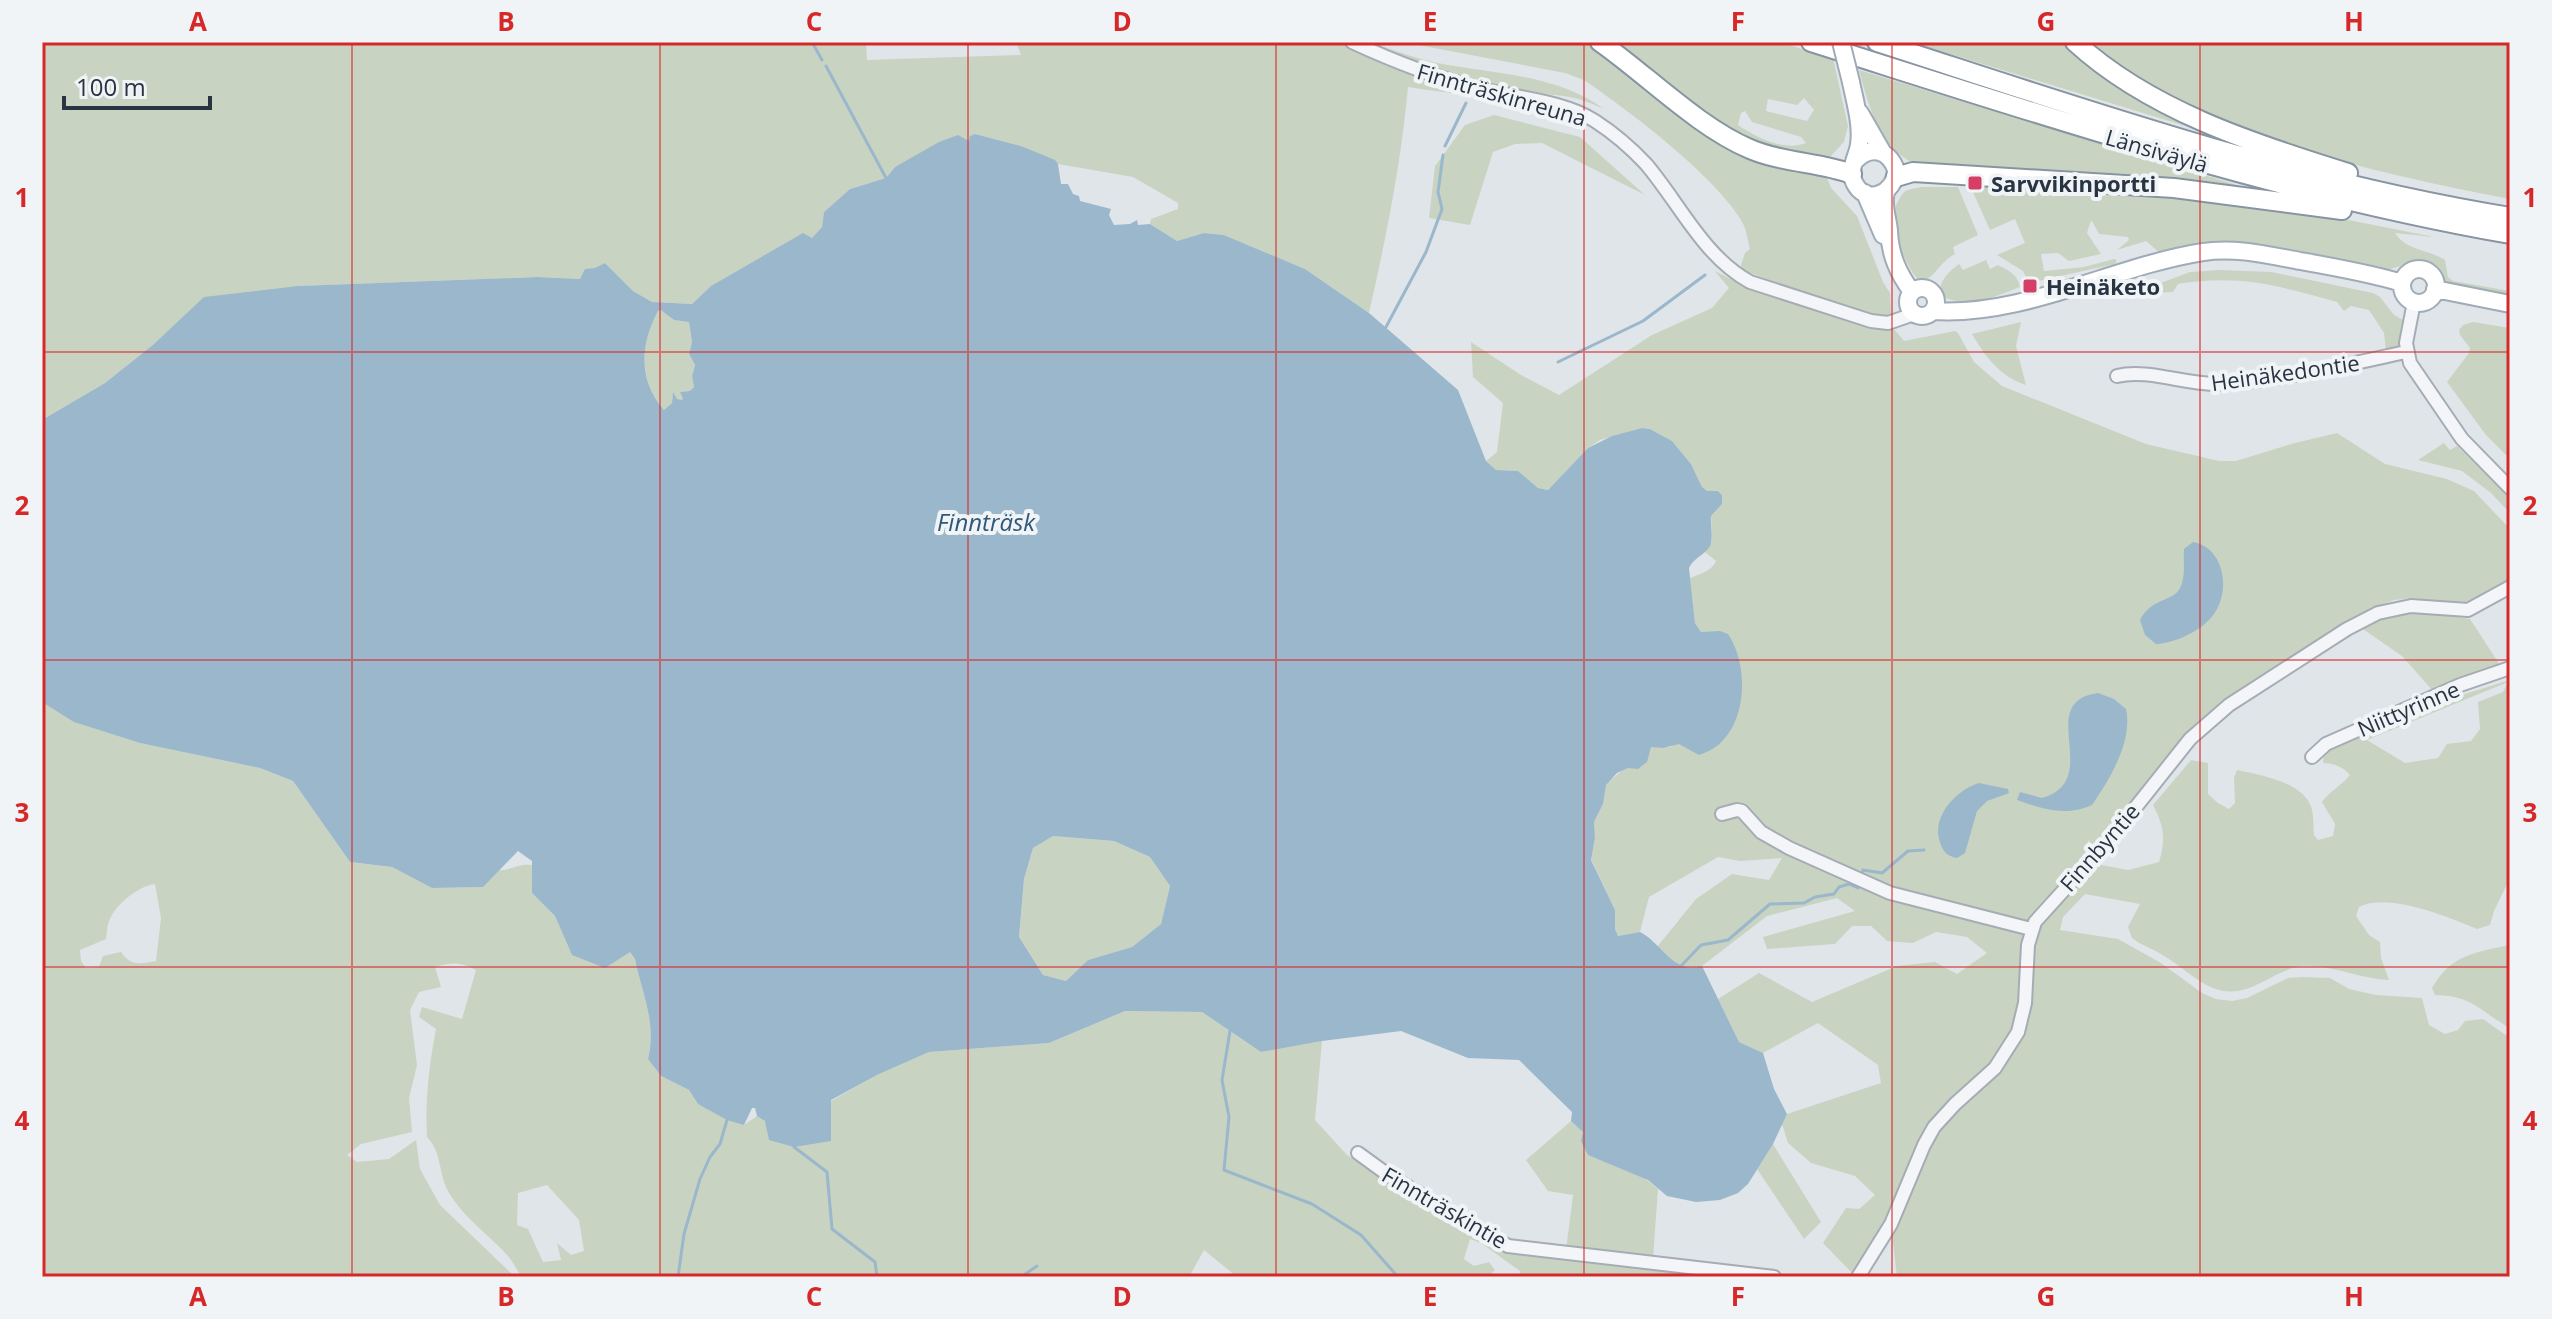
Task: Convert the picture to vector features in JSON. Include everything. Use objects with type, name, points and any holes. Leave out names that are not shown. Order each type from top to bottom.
[{"type":"highway","points":[[1600,42],[1734,141],[1780,159],[1854,167]]},
{"type":"highway","name":"Länsiväylä","points":[[1811,42],[2179,157],[2347,201],[2510,234]]},
{"type":"highway","name":"Länsiväylä","points":[[1877,42],[2199,145],[2352,187],[2510,217]]},
{"type":"highway","points":[[2075,42],[2132,84],[2196,118],[2283,153],[2465,210]]},
{"type":"highway","points":[[1891,184],[1913,172],[2174,188],[2448,223]]},
{"type":"main road","points":[[1841,42],[1857,109],[1860,142],[1854,167],[1855,185],[1865,193],[1876,195],[1891,184]]},
{"type":"main road","points":[[1857,109],[1883,153],[1893,163],[1891,184],[1884,202],[1888,241],[1896,268],[1912,292],[1909,306],[1914,314],[1924,316],[1933,311],[1983,308],[2202,252],[2227,250],[2256,252],[2341,268],[2402,283]]},
{"type":"main road","points":[[1854,167],[1868,151],[1883,153]]},
{"type":"main road","points":[[1865,193],[1880,232],[1888,241]]},
{"type":"main road","points":[[2419,268],[2434,278],[2435,289],[2429,299],[2414,302],[2404,295],[2402,283],[2408,272],[2419,268]]},
{"type":"main road","points":[[1912,292],[1919,288],[1930,290],[1936,301],[1933,311]]},
{"type":"main road","points":[[2435,289],[2510,304]]},
{"type":"street","name":"Finnträskinreuna","points":[[1352,42],[1419,72],[1562,108],[1593,120],[1645,163],[1710,250],[1733,273],[1750,282],[1871,321],[1888,323],[1914,314]]},
{"type":"street","points":[[2414,302],[2406,352],[2410,363],[2462,439],[2510,488]]},
{"type":"street","name":"Heinäkedontie","points":[[2117,376],[2131,373],[2218,384],[2406,352]]},
{"type":"street","name":"Finnbyntie","points":[[2031,929],[2043,911],[2112,837],[2190,739],[2229,705],[2347,629],[2378,613],[2411,606],[2468,610],[2510,587]]},
{"type":"street","name":"Niittyrinne","points":[[2312,757],[2326,744],[2460,685],[2510,668]]},
{"type":"street","points":[[1722,814],[1742,811],[1761,832],[1789,848],[1890,893],[2031,929],[2025,1003],[2018,1032],[1995,1068],[1934,1127],[1891,1224],[1858,1277]]},
{"type":"street","name":"Finnträskintie","points":[[1358,1153],[1391,1177],[1508,1246],[1774,1277]]},
{"type":"green space","points":[[42,42],[866,42],[867,60],[1021,55],[1016,42],[1372,42],[1437,63],[1545,82],[1585,97],[1604,109],[1560,95],[1469,94],[1408,87],[1392,201],[1369,313],[1305,269],[1224,235],[1204,233],[1177,241],[1150,224],[1151,219],[1178,209],[1178,203],[1133,177],[1058,164],[1021,146],[975,134],[970,142],[895,167],[886,178],[850,189],[824,212],[822,227],[812,238],[803,234],[711,286],[692,304],[652,302],[633,291],[605,263],[580,279],[538,277],[298,286],[154,344],[105,383],[42,420]]},
{"type":"green space","points":[[1403,42],[1585,42],[1608,56],[1704,132],[1825,173],[1831,188],[1857,216],[1890,293],[1891,315],[1878,318],[1743,270],[1741,265],[1745,253],[1750,249],[1746,230],[1728,202],[1669,144],[1584,80],[1565,73]]},
{"type":"green space","points":[[1610,42],[1779,42],[1833,58],[1848,126],[1844,142],[1829,158],[1819,159],[1743,142]],"holes":[[[1804,98],[1814,110],[1807,121],[1766,111],[1768,99],[1797,105]],[[1745,111],[1752,122],[1801,137],[1806,143],[1789,146],[1753,134],[1738,125],[1741,113]]]},
{"type":"green space","points":[[1911,42],[2064,42],[2081,57],[2205,132]]},
{"type":"green space","points":[[2090,42],[2510,42],[2510,199],[2345,162],[2235,125],[2183,102],[2134,74]]},
{"type":"green space","points":[[1859,70],[2237,185],[1922,166],[1908,160],[1886,140],[1872,113]]},
{"type":"green space","points":[[1494,115],[1580,137],[1645,195],[1542,143],[1515,144],[1493,152],[1470,225],[1429,218],[1435,166],[1465,125]]},
{"type":"green space","points":[[1983,184],[2279,206],[2434,237],[2395,233],[2405,243],[2445,260],[2448,277],[2453,281],[2510,291],[2510,298],[2456,288],[2446,283],[2433,267],[2417,261],[2384,271],[2276,249],[2160,253],[2146,241],[2117,250],[2129,240],[2128,237],[2099,234],[2092,221],[2087,233],[2101,254],[2069,261],[2058,253],[2041,254],[2044,271],[2084,267],[2114,259],[2117,260],[2115,264],[2029,283],[2023,271],[1997,255],[2025,243],[2015,219],[1990,230],[1972,190],[1980,189]]},
{"type":"green space","points":[[1922,187],[1958,187],[1978,235],[1953,247],[1955,254],[1922,282],[1906,262],[1897,240],[1893,214],[1904,192]]},
{"type":"green space","points":[[1986,260],[1990,269],[1998,265],[2012,273],[2020,287],[1969,302],[1949,299],[1940,294],[1945,277],[1959,264],[1963,270]]},
{"type":"green space","points":[[1715,271],[1848,320],[1894,329],[1904,341],[1955,331],[1974,362],[2002,386],[2146,444],[2219,461],[2236,461],[2337,433],[2385,464],[2447,479],[2474,491],[2510,529],[2510,579],[2463,603],[2411,598],[2376,607],[2224,700],[2152,774],[2096,849],[2088,840],[2091,863],[2128,870],[2159,862],[2163,833],[2153,805],[2191,760],[2208,763],[2208,794],[2229,809],[2235,803],[2234,778],[2237,770],[2258,774],[2281,781],[2301,793],[2312,810],[2314,835],[2318,840],[2333,836],[2335,824],[2322,802],[2350,775],[2338,766],[2323,763],[2324,753],[2329,748],[2452,698],[2510,680],[2510,878],[2490,925],[2477,929],[2402,904],[2371,903],[2359,907],[2356,916],[2369,935],[2380,942],[2381,958],[2389,980],[2302,966],[2234,991],[2222,991],[2202,983],[2132,938],[2128,927],[2140,904],[2085,894],[2063,917],[2060,930],[2118,939],[2216,999],[2232,1001],[2247,998],[2288,978],[2330,978],[2349,989],[2376,995],[2422,998],[2429,1025],[2445,1034],[2458,1030],[2465,1021],[2483,1019],[2510,1038],[2510,1277],[1897,1277],[1891,1225],[1853,1274],[1823,1243],[1846,1208],[1859,1209],[1875,1195],[1855,1176],[1811,1163],[1788,1143],[1782,1124],[1787,1114],[1881,1083],[1878,1065],[1818,1023],[1763,1053],[1739,1042],[1718,999],[1759,973],[1812,1002],[1897,966],[1935,962],[1957,974],[1987,953],[1967,937],[1936,932],[1913,943],[1887,941],[1871,926],[1852,926],[1835,944],[1767,949],[1763,937],[1855,911],[1837,898],[1767,916],[1702,966],[1683,966],[1657,947],[1696,899],[1732,874],[1769,880],[1782,858],[1740,861],[1718,857],[1649,897],[1640,932],[1618,936],[1615,910],[1591,859],[1594,822],[1603,804],[1605,785],[1650,747],[1671,747],[1701,632],[1695,623],[1690,578],[1709,570],[1716,561],[1705,552],[1712,541],[1711,516],[1722,504],[1722,495],[1702,487],[1691,464],[1672,441],[1642,428],[1600,440],[1588,448],[1548,490],[1538,488],[1518,471],[1496,470],[1486,461],[1497,452],[1503,403],[1473,377],[1471,342],[1521,375],[1559,395],[1652,335],[1712,308],[1729,288]],"holes":[[[2508,682],[2503,692],[2478,702],[2480,729],[2471,741],[2447,744],[2438,758],[2405,763],[2367,740]]]},
{"type":"green space","points":[[2190,272],[2271,272],[2373,293],[2394,315],[2405,321],[2401,344],[2396,350],[2386,351],[2384,333],[2369,310],[2351,306],[2344,311],[2337,302],[2278,287],[2221,280],[2178,284],[2173,292],[2149,293],[2145,289]]},
{"type":"green space","points":[[661,309],[674,320],[689,322],[692,342],[689,354],[695,365],[692,376],[694,387],[691,391],[680,392],[681,401],[672,397],[672,403],[664,410],[650,386],[644,362],[648,336]]},
{"type":"green space","points":[[2021,322],[2016,346],[2026,385],[2008,377],[1994,365],[1972,334]]},
{"type":"green space","points":[[2473,322],[2510,328],[2510,459],[2486,435],[2447,382],[2469,353],[2470,348],[2459,330]]},
{"type":"green space","points":[[2444,443],[2450,450],[2457,446],[2507,495],[2510,513],[2491,493],[2462,471],[2418,460]]},
{"type":"green space","points":[[2422,611],[2470,619],[2500,665],[2433,691],[2402,656],[2360,627],[2396,612]]},
{"type":"green space","points":[[42,702],[75,722],[140,743],[260,768],[293,781],[350,862],[392,867],[432,888],[482,887],[499,870],[532,865],[532,893],[555,916],[572,955],[630,952],[635,959],[650,1021],[648,1059],[661,1076],[689,1090],[698,1104],[744,1125],[757,1116],[765,1121],[831,1101],[877,1075],[929,1052],[1049,1043],[1125,1011],[1202,1012],[1261,1052],[1322,1041],[1315,1120],[1347,1155],[1496,1246],[1728,1277],[1519,1277],[1520,1271],[1481,1243],[1470,1239],[1464,1259],[1474,1266],[1489,1262],[1495,1270],[1487,1277],[1237,1277],[1204,1250],[1189,1277],[522,1277],[508,1256],[455,1202],[449,1193],[435,1149],[427,1137],[428,1083],[436,1029],[419,1017],[422,1007],[462,1019],[476,970],[465,965],[446,964],[435,967],[441,987],[419,992],[410,1010],[417,1065],[409,1098],[412,1132],[361,1144],[347,1155],[357,1162],[389,1159],[416,1140],[420,1169],[440,1205],[515,1277],[42,1277]],"holes":[[[155,884],[161,918],[156,961],[136,963],[121,952],[103,956],[99,967],[86,968],[81,961],[80,950],[106,939],[109,921],[123,901]],[[547,1185],[579,1220],[584,1251],[571,1255],[557,1243],[561,1260],[543,1262],[528,1229],[517,1225],[518,1193]]]},
{"type":"green space","points":[[1053,836],[1114,841],[1150,857],[1170,886],[1161,924],[1132,947],[1088,960],[1066,981],[1043,975],[1019,937],[1024,879],[1033,848]]},
{"type":"green space","points":[[2510,945],[2510,1028],[2468,1001],[2435,995],[2432,988],[2439,977],[2456,962],[2475,953]]},
{"type":"green space","points":[[1571,1121],[1584,1132],[1588,1155],[1634,1172],[1658,1189],[1653,1258],[1566,1250],[1573,1195],[1548,1191],[1526,1160]]},
{"type":"green space","points":[[1773,1144],[1821,1222],[1804,1239],[1757,1169]]},
{"type":"water","name":"Finnträsk","points":[[975,134],[1021,146],[1055,160],[1061,184],[1068,184],[1080,201],[1111,209],[1109,215],[1114,225],[1130,224],[1137,220],[1138,225],[1150,224],[1177,241],[1204,233],[1224,235],[1305,269],[1369,313],[1458,390],[1486,461],[1496,470],[1518,471],[1538,488],[1548,490],[1588,448],[1612,436],[1642,428],[1672,441],[1691,464],[1702,487],[1722,495],[1722,504],[1711,516],[1712,540],[1709,547],[1689,568],[1695,623],[1701,632],[1720,631],[1728,634],[1736,649],[1742,684],[1736,720],[1715,748],[1699,755],[1679,744],[1651,747],[1647,762],[1638,769],[1628,768],[1617,773],[1606,785],[1603,804],[1594,822],[1591,860],[1615,910],[1618,936],[1640,932],[1675,962],[1692,968],[1702,966],[1739,1042],[1763,1053],[1774,1089],[1787,1114],[1773,1144],[1748,1184],[1738,1193],[1720,1200],[1696,1202],[1667,1196],[1648,1180],[1588,1155],[1581,1141],[1583,1132],[1571,1121],[1572,1112],[1519,1060],[1468,1058],[1401,1031],[1261,1052],[1202,1012],[1125,1011],[1049,1043],[929,1052],[831,1100],[831,1141],[794,1147],[769,1140],[765,1121],[757,1116],[755,1108],[752,1108],[744,1125],[727,1120],[698,1104],[689,1090],[661,1076],[648,1059],[650,1021],[635,959],[630,952],[605,968],[572,955],[555,916],[532,893],[532,861],[518,851],[483,887],[432,888],[392,867],[350,862],[293,781],[260,768],[140,743],[74,722],[42,702],[42,420],[105,383],[154,344],[204,297],[298,286],[538,277],[580,279],[585,269],[605,263],[633,291],[652,302],[692,304],[711,286],[803,233],[812,238],[822,227],[824,212],[850,189],[886,178],[895,167],[939,142],[958,135],[969,141],[970,136]],"holes":[[[661,310],[674,320],[689,322],[692,342],[689,354],[695,365],[692,376],[694,387],[690,391],[680,392],[681,400],[673,392],[672,403],[664,410],[650,387],[644,362],[652,324]],[[1053,836],[1114,841],[1150,857],[1170,886],[1161,924],[1132,947],[1088,960],[1066,981],[1043,975],[1019,937],[1024,879],[1033,848]]]},
{"type":"water","points":[[2193,542],[2203,545],[2216,558],[2223,577],[2222,597],[2214,615],[2200,628],[2173,641],[2156,644],[2145,635],[2140,620],[2150,607],[2172,596],[2180,588],[2184,574],[2184,549]]},
{"type":"water","points":[[2098,693],[2114,699],[2126,709],[2127,721],[2118,759],[2092,805],[2063,811],[2017,800],[2020,792],[2042,798],[2060,789],[2068,775],[2071,711],[2080,699]]},
{"type":"water","points":[[1979,783],[2008,789],[2009,793],[1987,801],[1977,811],[1965,853],[1957,858],[1951,856],[1944,851],[1938,833],[1942,814],[1954,798]]},
{"type":"waterway","points":[[812,42],[822,60]]},
{"type":"waterway","points":[[826,66],[886,178]]},
{"type":"waterway","points":[[1445,146],[1466,103]]},
{"type":"waterway","points":[[1386,327],[1426,252],[1442,209],[1438,192],[1443,155]]},
{"type":"waterway","points":[[1558,362],[1643,321],[1705,275]]},
{"type":"waterway","points":[[1862,873],[1863,870],[1882,873],[1908,851],[1924,850]]},
{"type":"waterway","points":[[1681,966],[1701,945],[1728,940],[1770,904],[1804,903],[1815,897],[1834,894],[1839,887],[1849,884],[1858,888]]},
{"type":"waterway","points":[[1230,1031],[1222,1080],[1229,1117],[1224,1170],[1312,1204],[1361,1235],[1398,1277]]},
{"type":"waterway","points":[[678,1277],[684,1234],[700,1179],[720,1144],[727,1120]]},
{"type":"waterway","points":[[794,1147],[827,1172],[832,1229],[875,1262],[877,1277]]},
{"type":"waterway","points":[[1021,1277],[1037,1266]]},
{"type":"place","name":"Sarvvikinportti","points":[[1975,183]]},
{"type":"place","name":"Heinäketo","points":[[2030,286]]}]
